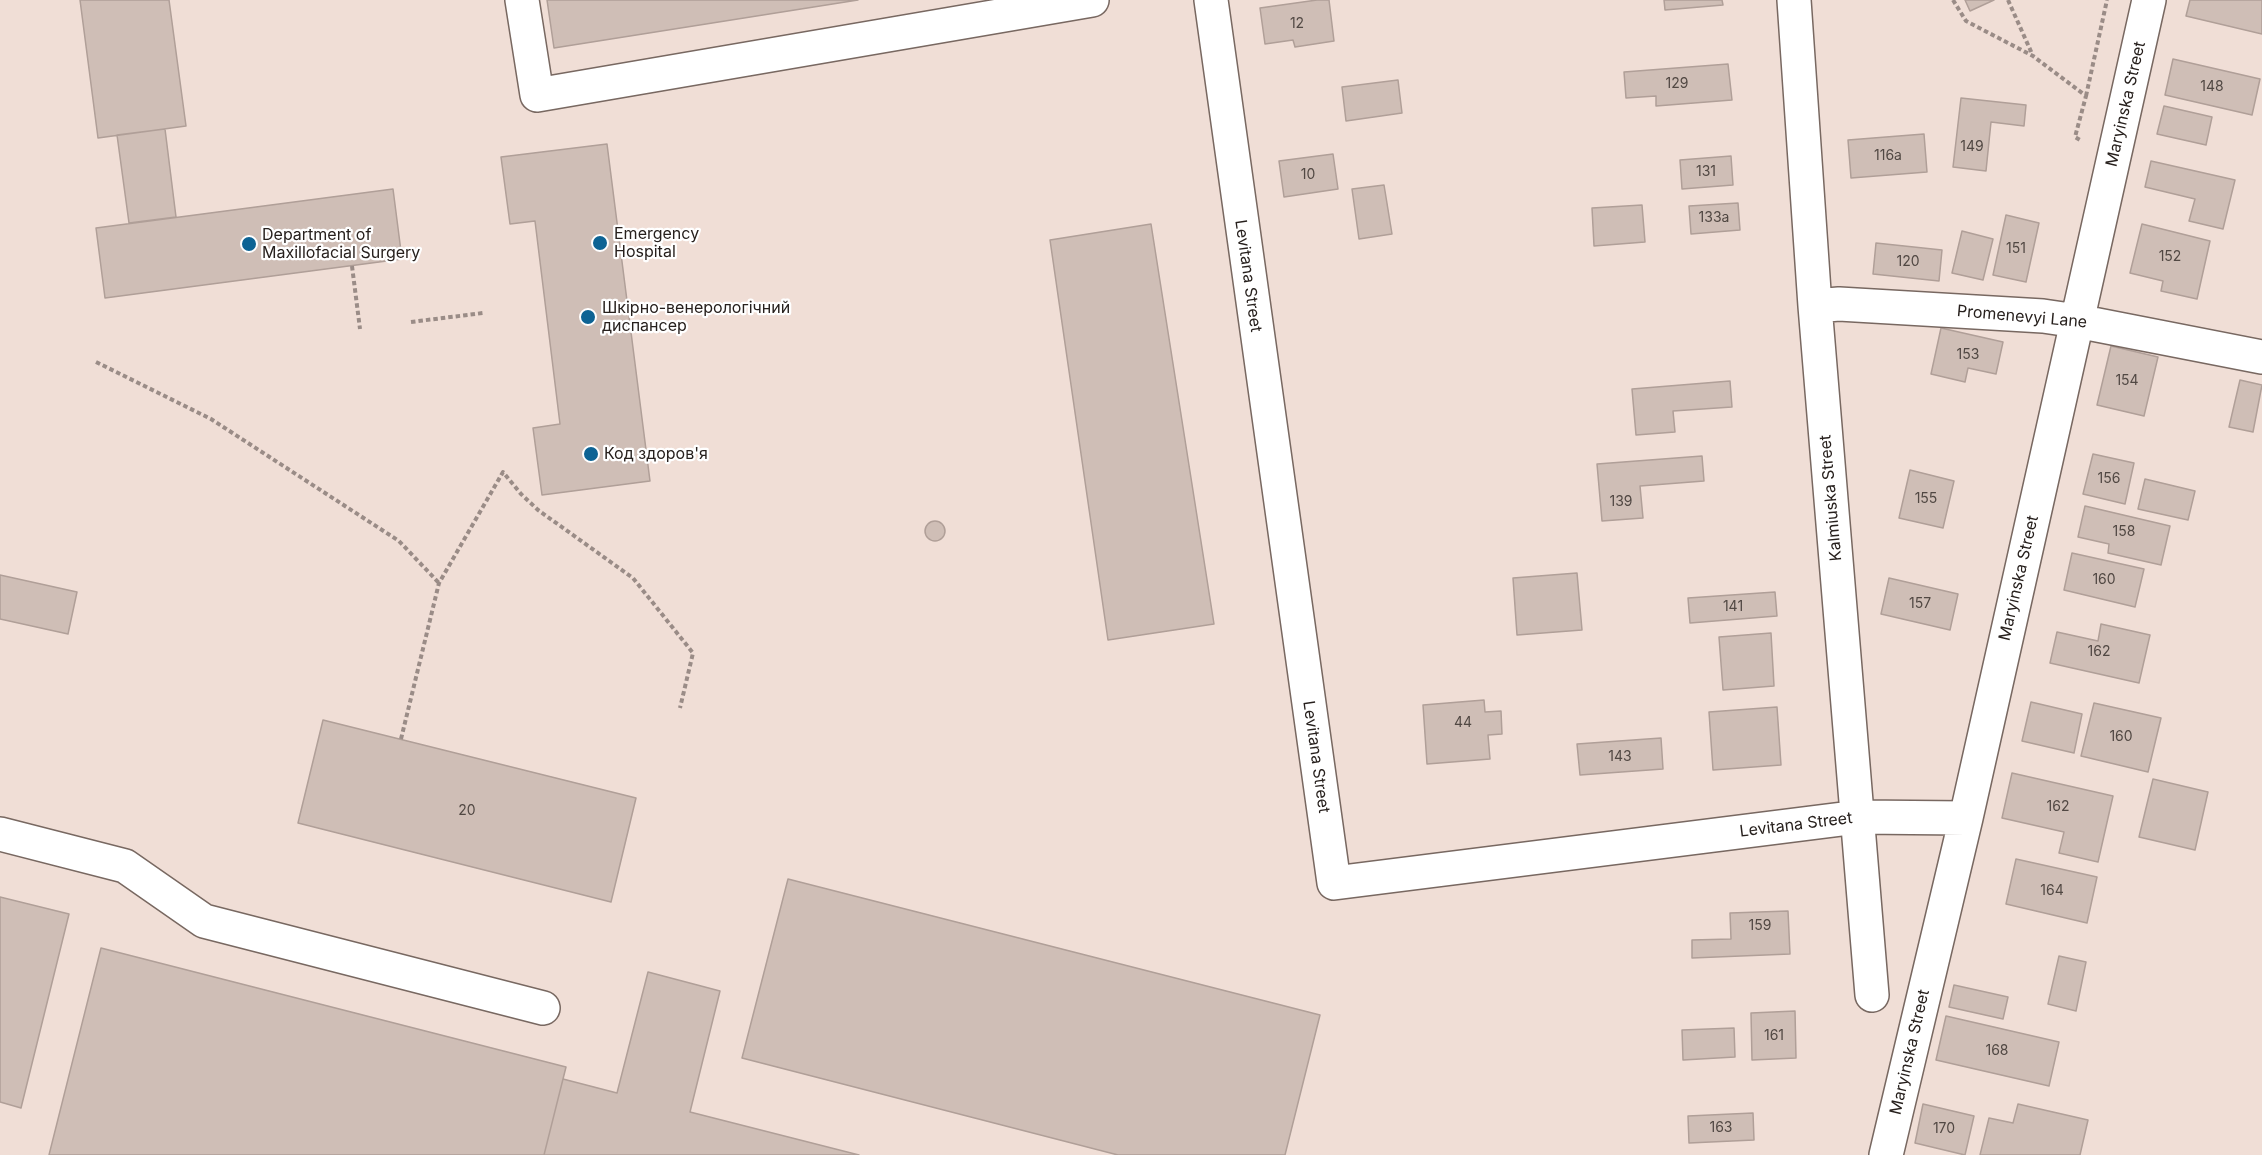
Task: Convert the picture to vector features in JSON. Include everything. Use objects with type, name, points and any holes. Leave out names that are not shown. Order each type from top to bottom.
[{"type":"street","points":[[522,0],[537,95],[1092,0]]},
{"type":"street","name":"Levitana Street","points":[[1211,0],[1334,883],[1858,817],[1966,818]]},
{"type":"street","name":"Kalmiuska Street","points":[[1794,0],[1815,306],[1872,996]]},
{"type":"street","name":"Maryinska Street","points":[[1886,1155],[1966,818],[2150,0]]},
{"type":"street","name":"Promenevyi Lane","points":[[1815,306],[1839,304],[2043,316],[2262,357]]},
{"type":"street","points":[[0,834],[125,866],[204,921],[543,1008]]},
{"type":"path","points":[[1953,0],[1966,21],[2033,56],[2086,96]]},
{"type":"path","points":[[2008,0],[2033,56]]},
{"type":"path","points":[[2085,143],[2075,138],[2107,0]]},
{"type":"path","points":[[352,266],[360,329]]},
{"type":"path","points":[[411,322],[483,313]]},
{"type":"path","points":[[96,362],[211,419],[399,542],[439,583]]},
{"type":"path","points":[[401,739],[439,583],[503,472],[538,510],[633,578],[693,653],[680,708]]},
{"type":"building","points":[[80,0],[169,0],[186,126],[98,138]]},
{"type":"building","points":[[547,0],[858,0],[554,48]]},
{"type":"building","points":[[1329,0],[1334,41],[1295,47],[1293,40],[1265,44],[1260,8]]},
{"type":"building","points":[[1664,0],[1722,0],[1723,5],[1665,10]]},
{"type":"building","points":[[1965,0],[1994,0],[1970,11]]},
{"type":"building","points":[[2190,0],[2262,0],[2262,34],[2186,16]]},
{"type":"building","points":[[2173,59],[2260,79],[2252,115],[2165,95]]},
{"type":"building","points":[[1728,64],[1732,100],[1656,106],[1656,96],[1626,98],[1624,72]]},
{"type":"building","points":[[1398,80],[1402,113],[1346,121],[1342,87]]},
{"type":"building","points":[[1961,98],[2026,105],[2024,126],[1991,122],[1986,171],[1953,167]]},
{"type":"building","points":[[2164,106],[2212,117],[2206,145],[2157,134]]},
{"type":"building","points":[[165,129],[176,217],[129,223],[117,135]]},
{"type":"building","points":[[1924,134],[1927,172],[1851,178],[1848,140]]},
{"type":"building","points":[[607,144],[650,481],[542,495],[533,428],[560,424],[535,221],[510,224],[501,157]]},
{"type":"building","points":[[1333,154],[1338,189],[1284,197],[1279,161]]},
{"type":"building","points":[[1731,156],[1733,185],[1682,189],[1680,160]]},
{"type":"building","points":[[2151,161],[2235,180],[2223,229],[2189,221],[2195,199],[2145,187]]},
{"type":"building","points":[[1384,185],[1392,234],[1359,239],[1352,189]]},
{"type":"building","points":[[393,189],[402,259],[105,298],[96,228]]},
{"type":"building","points":[[1738,203],[1740,230],[1691,234],[1689,206]]},
{"type":"building","points":[[1642,205],[1645,242],[1594,246],[1592,208]]},
{"type":"building","points":[[2006,215],[2039,223],[2026,282],[1993,275]]},
{"type":"building","points":[[1151,224],[1214,624],[1108,640],[1050,240]]},
{"type":"building","points":[[2142,224],[2210,241],[2197,299],[2161,291],[2163,281],[2130,273]]},
{"type":"building","points":[[1962,231],[1993,239],[1983,280],[1952,273]]},
{"type":"building","points":[[1876,243],[1942,250],[1939,281],[1873,274]]},
{"type":"building","points":[[1941,328],[2003,342],[1996,374],[1968,368],[1965,382],[1931,374]]},
{"type":"building","points":[[2111,346],[2158,357],[2144,416],[2097,405]]},
{"type":"building","points":[[2240,380],[2262,385],[2253,432],[2229,427]]},
{"type":"building","points":[[1730,381],[1732,407],[1673,411],[1675,432],[1636,435],[1632,389]]},
{"type":"building","points":[[2093,454],[2134,463],[2125,504],[2083,494]]},
{"type":"building","points":[[1702,456],[1704,481],[1640,486],[1643,518],[1602,521],[1597,464]]},
{"type":"building","points":[[1910,470],[1954,481],[1943,528],[1899,518]]},
{"type":"building","points":[[2145,479],[2195,491],[2188,520],[2138,509]]},
{"type":"building","points":[[2085,506],[2170,526],[2161,565],[2108,553],[2109,544],[2078,537]]},
{"type":"building","points":[[931,521],[939,521],[945,527],[945,535],[939,541],[931,541],[925,535],[925,527]]},
{"type":"building","points":[[2072,553],[2144,569],[2135,607],[2064,590]]},
{"type":"building","points":[[1577,573],[1582,630],[1517,635],[1513,578]]},
{"type":"building","points":[[0,575],[77,592],[68,634],[0,619]]},
{"type":"building","points":[[1889,578],[1958,594],[1950,630],[1881,614]]},
{"type":"building","points":[[1775,592],[1777,616],[1690,623],[1688,598]]},
{"type":"building","points":[[2101,624],[2150,635],[2139,683],[2050,663],[2057,632],[2098,641]]},
{"type":"building","points":[[1771,633],[1774,686],[1723,690],[1719,637]]},
{"type":"building","points":[[1484,700],[1485,712],[1501,711],[1502,734],[1488,735],[1490,759],[1427,764],[1423,705]]},
{"type":"building","points":[[2031,702],[2082,714],[2074,753],[2022,741]]},
{"type":"building","points":[[2094,703],[2161,718],[2148,772],[2081,756]]},
{"type":"building","points":[[1777,707],[1781,765],[1713,770],[1709,712]]},
{"type":"building","points":[[323,720],[636,798],[611,902],[298,823]]},
{"type":"building","points":[[1661,738],[1663,769],[1580,775],[1577,744]]},
{"type":"building","points":[[2012,773],[2113,796],[2098,862],[2059,853],[2064,832],[2002,818]]},
{"type":"building","points":[[2153,779],[2208,792],[2195,850],[2139,837]]},
{"type":"building","points":[[2016,859],[2097,877],[2087,923],[2006,904]]},
{"type":"building","points":[[788,879],[1320,1015],[1285,1155],[1118,1155],[742,1058]]},
{"type":"building","points":[[0,897],[69,914],[21,1108],[0,1102]]},
{"type":"building","points":[[1788,911],[1790,954],[1692,958],[1692,940],[1731,939],[1730,913]]},
{"type":"building","points":[[101,948],[566,1067],[544,1155],[49,1155]]},
{"type":"building","points":[[2059,956],[2086,962],[2076,1011],[2048,1004]]},
{"type":"building","points":[[648,972],[720,991],[690,1112],[859,1155],[544,1155],[563,1079],[617,1093]]},
{"type":"building","points":[[1954,985],[2008,997],[2003,1019],[1949,1007]]},
{"type":"building","points":[[1795,1011],[1796,1058],[1752,1060],[1751,1013]]},
{"type":"building","points":[[1946,1016],[2059,1042],[2049,1086],[1936,1060]]},
{"type":"building","points":[[1734,1028],[1735,1057],[1683,1060],[1682,1030]]},
{"type":"building","points":[[1923,1104],[1974,1116],[1965,1155],[1915,1143]]},
{"type":"building","points":[[2018,1104],[2088,1120],[2080,1155],[1980,1155],[1989,1118],[2013,1123]]},
{"type":"building","points":[[1753,1113],[1754,1140],[1689,1143],[1688,1116]]},
{"type":"place","name":"Emergency Hospital","points":[[600,243]]},
{"type":"place","name":"Department of Maxillofacial Surgery","points":[[249,244]]},
{"type":"place","name":"Шкірно-венерологічний диспансер","points":[[588,317]]},
{"type":"place","name":"Код здоров'я","points":[[591,454]]}]
